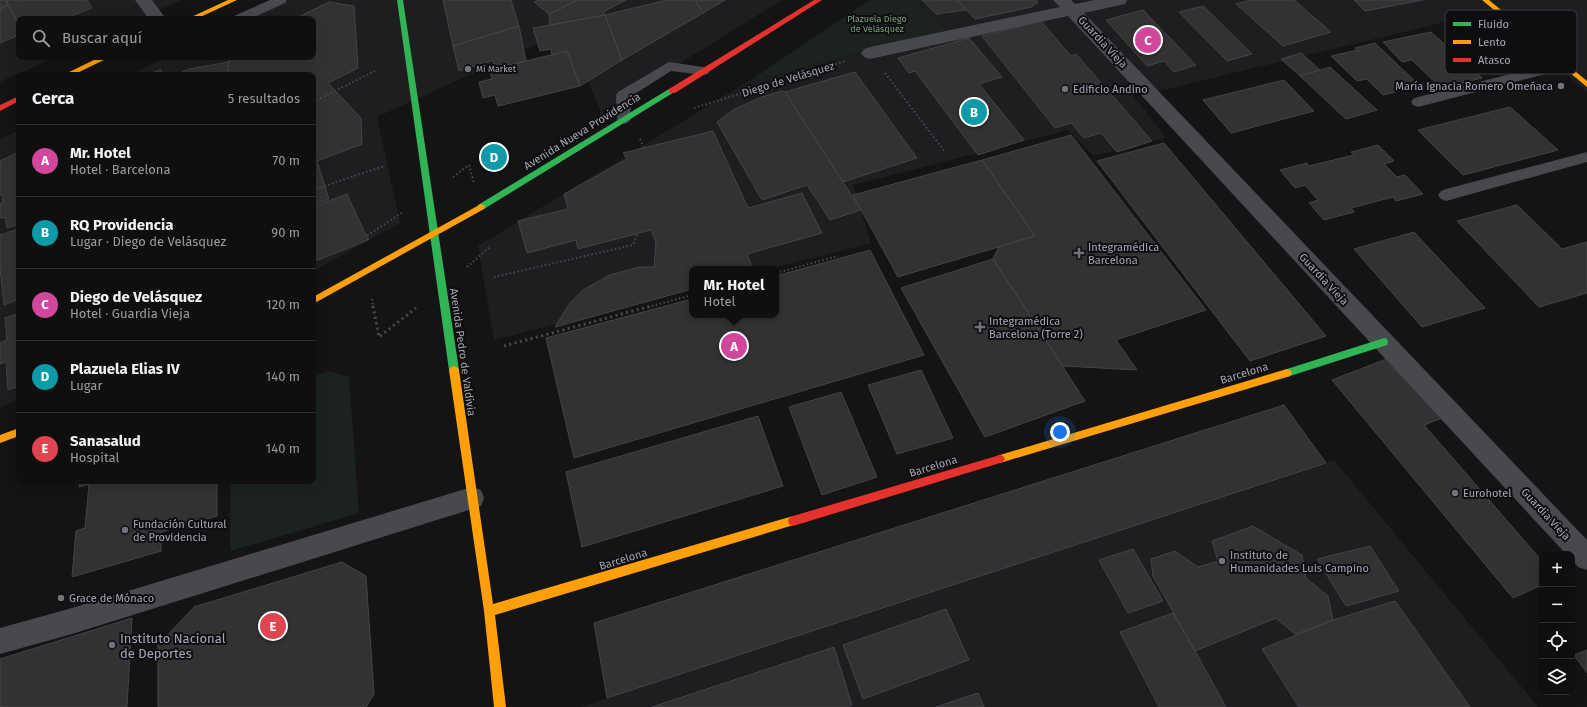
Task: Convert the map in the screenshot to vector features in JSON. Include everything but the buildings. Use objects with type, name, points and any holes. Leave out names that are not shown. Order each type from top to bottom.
[{"type":"main road","points":[[197,16],[234,0]]},
{"type":"main road","name":"Avenida Pedro de Valdivia","points":[[400,0],[489,611],[500,707]]},
{"type":"main road","name":"Avenida Nueva Providencia","points":[[316,300],[434,236],[819,0]]},
{"type":"main road","points":[[1485,0],[1497,10]]},
{"type":"main road","points":[[74,72],[100,60]]},
{"type":"main road","points":[[1573,74],[1587,85]]},
{"type":"main road","points":[[0,108],[16,100]]},
{"type":"main road","name":"Barcelona","points":[[489,611],[1210,396],[1384,342]]},
{"type":"main road","points":[[0,439],[16,433]]},
{"type":"street","points":[[143,0],[156,16]]},
{"type":"street","points":[[870,53],[1066,5],[1119,0]]},
{"type":"street","name":"Guardia Vieja","points":[[1066,5],[1587,558]]},
{"type":"street","points":[[0,641],[95,614],[472,498]]},
{"type":"lane","points":[[246,16],[281,0]]},
{"type":"lane","points":[[624,119],[623,95],[669,66],[703,71]]},
{"type":"lane","points":[[1418,102],[1531,74]]},
{"type":"lane","points":[[1446,195],[1587,157]]},
{"type":"path","name":"Diego de Velásquez","points":[[690,109],[870,53]]},
{"type":"path","points":[[870,53],[945,152]]},
{"type":"path","points":[[227,72],[229,60]]},
{"type":"path","points":[[316,100],[375,71]]},
{"type":"path","points":[[639,137],[644,148]]},
{"type":"path","points":[[469,165],[475,186]]},
{"type":"path","points":[[316,189],[384,166]]},
{"type":"path","points":[[494,277],[633,245],[638,233]]},
{"type":"path","points":[[779,272],[838,256]]},
{"type":"path","points":[[504,346],[689,296]]},
{"type":"shaded area","points":[[0,0],[182,0],[147,16],[16,16],[16,60],[49,60],[22,72],[16,72],[16,75],[0,82]]},
{"type":"shaded area","points":[[288,0],[782,0],[601,112],[566,31],[377,117],[400,223],[316,269],[316,72],[135,72],[160,60],[316,60],[316,16],[253,16]]},
{"type":"shaded area","points":[[917,0],[1587,0],[1587,92],[1566,74],[1577,74],[1577,10],[1445,10],[1445,22],[1159,91],[1132,94],[1166,138],[1094,156],[1068,130],[853,185],[871,243],[779,266],[689,266],[689,290],[494,340],[478,246],[749,81],[947,31]]},
{"type":"shaded area","points":[[16,131],[16,401],[0,407],[0,139]]},
{"type":"shaded area","name":"Instituto de Humanidades Luis Campino","points":[[1334,460],[1538,707],[581,707],[607,698]]},
{"type":"green space","name":"Plazuela Diego de Velásquez","points":[[870,0],[917,0],[947,31],[749,81]]},
{"type":"green space","points":[[328,371],[349,377],[359,513],[230,551],[231,484],[316,484],[316,376]]},
{"type":"traffic: fast","points":[[400,0],[454,370]]},
{"type":"traffic: fast","points":[[481,207],[672,91]]},
{"type":"traffic: fast","points":[[1287,373],[1384,342]]},
{"type":"traffic: slow","points":[[197,16],[234,0]]},
{"type":"traffic: slow","points":[[1485,0],[1497,10]]},
{"type":"traffic: slow","points":[[74,72],[100,60]]},
{"type":"traffic: slow","points":[[1574,74],[1587,85]]},
{"type":"traffic: slow","points":[[316,299],[481,207]]},
{"type":"traffic: slow","points":[[454,370],[489,611],[500,707]]},
{"type":"traffic: slow","points":[[1000,459],[1287,373]]},
{"type":"traffic: slow","points":[[0,439],[16,433]]},
{"type":"traffic: slow","points":[[489,611],[793,521]]},
{"type":"traffic: jam","points":[[672,91],[819,0]]},
{"type":"traffic: jam","points":[[0,108],[16,100]]},
{"type":"traffic: jam","points":[[793,521],[1000,459]]},
{"type":"place","name":"Diego de Velásquez","points":[[1148,40]]},
{"type":"place","name":"Mi Market","points":[[468,69]]},
{"type":"place","name":"María Ignacia Romero Omeñaca","points":[[1561,86]]},
{"type":"place","name":"Edificio Andino","points":[[1065,89]]},
{"type":"place","name":"RQ Providencia","points":[[974,112]]},
{"type":"place","name":"Plazuela Elias IV","points":[[494,157]]},
{"type":"place","name":"Integramédica Barcelona","points":[[1079,253]]},
{"type":"place","name":"Integramédica Barcelona (Torre 2)","points":[[980,327]]},
{"type":"place","name":"Mr. Hotel","points":[[734,346]]},
{"type":"place","name":"Eurohotel","points":[[1455,493]]},
{"type":"place","name":"Fundación Cultural de Providencia","points":[[125,530]]},
{"type":"place","name":"Instituto de Humanidades Luis Campino","points":[[1222,561]]},
{"type":"place","name":"Grace de Mónaco","points":[[61,598]]},
{"type":"place","name":"Sanasalud","points":[[273,626]]},
{"type":"place","name":"Instituto Nacional de Deportes","points":[[112,645]]}]
